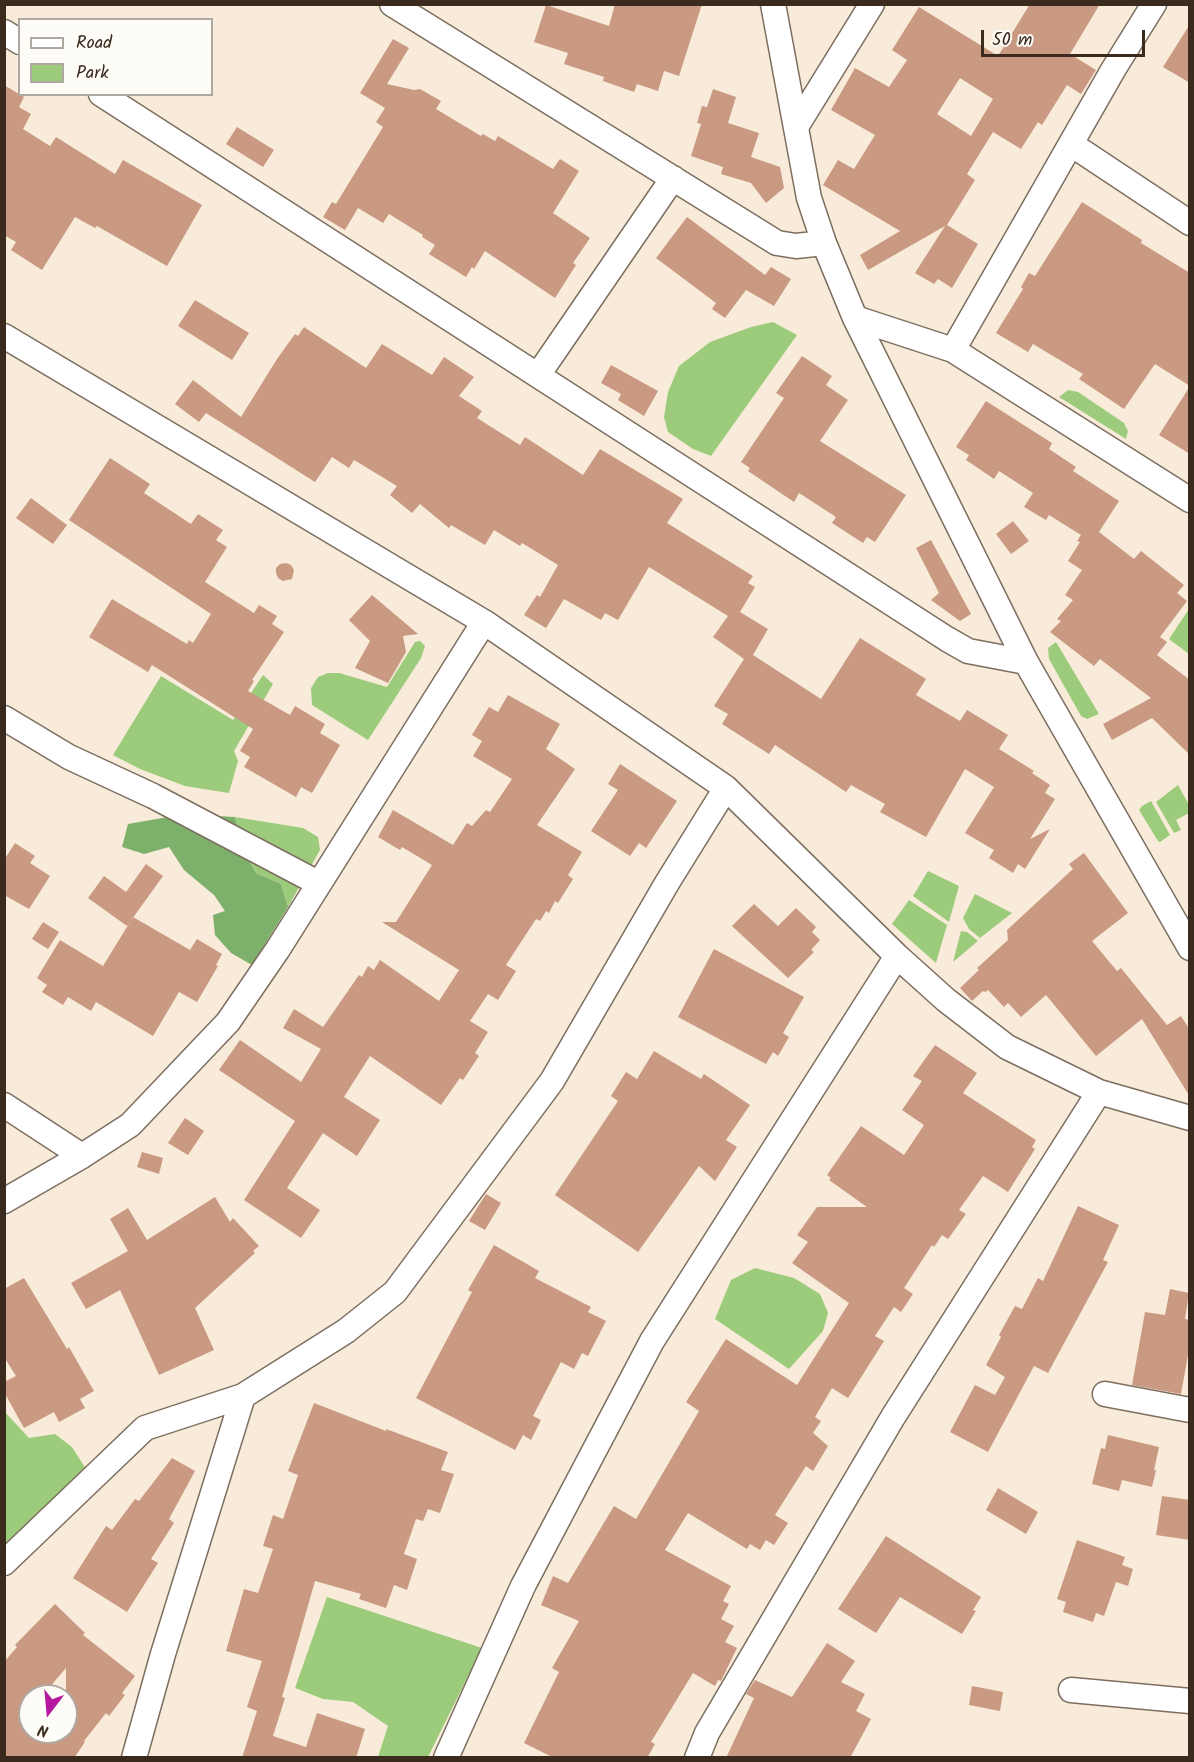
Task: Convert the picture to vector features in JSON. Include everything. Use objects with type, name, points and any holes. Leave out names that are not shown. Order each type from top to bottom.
[{"type":"street","points":[[392,4],[777,243],[796,246],[824,243]]},
{"type":"street","points":[[772,4],[809,198],[824,243],[855,318],[1026,662],[1190,948]]},
{"type":"street","points":[[796,127],[872,4]]},
{"type":"street","points":[[953,350],[1113,69],[1154,4]]},
{"type":"street","points":[[4,32],[18,41]]},
{"type":"street","points":[[104,96],[961,647],[984,656],[1026,662]]},
{"type":"street","points":[[1071,144],[1190,223]]},
{"type":"street","points":[[538,375],[674,178]]},
{"type":"street","points":[[855,318],[953,350],[1190,500]]},
{"type":"street","points":[[4,336],[483,622],[726,788],[897,956],[946,1000],[1008,1047],[1099,1092],[1190,1118]]},
{"type":"street","points":[[4,1201],[130,1125],[228,1022],[278,949],[483,622]]},
{"type":"street","points":[[4,717],[69,757],[153,796],[318,883]]},
{"type":"street","points":[[4,1563],[145,1428],[243,1396],[346,1331],[395,1292],[552,1081],[667,883],[726,788]]},
{"type":"street","points":[[446,1758],[523,1586],[652,1341],[897,956]]},
{"type":"street","points":[[697,1758],[707,1733],[894,1417],[1099,1092]]},
{"type":"street","points":[[4,1105],[82,1156]]},
{"type":"street","points":[[1105,1394],[1190,1410]]},
{"type":"street","points":[[134,1758],[163,1654],[243,1396]]},
{"type":"street","points":[[1071,1690],[1190,1701]]},
{"type":"green space","points":[[773,322],[797,335],[711,456],[693,449],[668,432],[664,417],[668,392],[679,366],[710,342],[751,327]]},
{"type":"green space","points":[[1068,390],[1078,392],[1124,423],[1128,431],[1126,439],[1059,397]]},
{"type":"green space","points":[[1189,609],[1190,654],[1169,639]]},
{"type":"green space","points":[[420,641],[425,646],[421,658],[368,740],[312,705],[311,688],[318,677],[328,673],[339,673],[387,687],[415,642]]},
{"type":"green space","points":[[1056,642],[1099,714],[1087,719],[1081,716],[1049,659],[1048,648]]},
{"type":"green space","points":[[263,675],[273,684],[234,751],[238,761],[229,793],[185,786],[140,769],[113,755],[161,676],[233,720]]},
{"type":"green space","points":[[1178,785],[1189,805],[1189,813],[1176,820],[1181,830],[1174,833],[1156,802]]},
{"type":"green space","points":[[1151,801],[1170,835],[1160,842],[1139,810]]},
{"type":"green space","points":[[185,814],[235,817],[243,850],[256,873],[281,884],[288,907],[252,965],[231,953],[215,935],[213,915],[225,911],[214,895],[184,870],[169,847],[144,854],[122,847],[128,824]]},
{"type":"green space","points":[[235,817],[303,828],[318,837],[320,850],[288,907],[281,884],[256,873],[243,850]]},
{"type":"green space","points":[[928,871],[959,886],[949,922],[913,896]]},
{"type":"green space","points":[[975,894],[1012,913],[980,938],[969,929],[963,918]]},
{"type":"green space","points":[[909,900],[947,925],[936,963],[892,924]]},
{"type":"green space","points":[[961,931],[967,932],[978,941],[953,962]]},
{"type":"green space","points":[[755,1268],[794,1278],[820,1294],[828,1313],[823,1331],[789,1369],[715,1319],[731,1280]]},
{"type":"green space","points":[[4,1411],[29,1438],[55,1434],[72,1447],[88,1472],[5,1546]]},
{"type":"green space","points":[[327,1597],[482,1648],[428,1757],[378,1757],[388,1726],[353,1702],[323,1699],[295,1688]]},
{"type":"building","points":[[615,4],[702,4],[679,76],[664,71],[658,91],[637,84],[634,92],[603,81],[604,77],[564,64],[568,53],[534,42],[546,5],[609,26]]},
{"type":"building","points":[[1030,4],[1100,4],[1070,54],[1096,70],[1081,94],[1067,85],[1042,125],[1038,122],[1021,149],[993,132],[967,174],[975,180],[947,225],[978,244],[952,288],[938,279],[934,284],[915,273],[945,226],[868,270],[860,255],[900,231],[823,185],[838,160],[854,169],[875,135],[831,110],[855,68],[889,87],[907,60],[892,50],[919,7],[998,56]],"holes":[[[960,78],[993,99],[971,136],[937,114]]]},
{"type":"building","points":[[1190,24],[1190,83],[1163,67]]},
{"type":"building","points":[[393,39],[409,48],[387,84],[414,90],[420,89],[441,101],[436,109],[481,136],[483,134],[495,141],[498,136],[553,169],[560,159],[579,171],[553,213],[590,238],[573,263],[576,265],[555,298],[485,251],[466,277],[429,254],[435,245],[389,214],[383,223],[358,208],[345,230],[323,217],[332,202],[336,204],[383,127],[376,122],[385,108],[360,93]]},
{"type":"building","points":[[4,85],[18,93],[18,96],[24,97],[19,107],[31,114],[23,129],[50,146],[56,137],[115,174],[123,160],[202,205],[167,266],[97,226],[95,228],[75,217],[42,270],[11,250],[16,242],[4,235]]},
{"type":"building","points":[[713,89],[736,97],[728,123],[759,133],[751,157],[780,167],[784,188],[766,203],[751,183],[721,174],[723,167],[691,156],[701,124],[697,123],[702,106],[707,107]]},
{"type":"building","points":[[237,127],[274,150],[263,167],[226,144]]},
{"type":"building","points":[[1082,202],[1142,240],[1141,243],[1190,273],[1190,386],[1155,364],[1124,409],[1079,379],[1083,374],[1033,344],[1028,352],[996,333],[1023,289],[1021,287],[1029,273],[1035,276]]},
{"type":"building","points":[[687,217],[765,275],[771,267],[791,279],[774,306],[746,290],[725,318],[712,309],[716,303],[656,258]]},
{"type":"building","points":[[195,300],[249,333],[232,360],[178,326]]},
{"type":"building","points":[[304,327],[366,368],[382,344],[432,375],[444,357],[474,377],[459,396],[482,411],[477,418],[520,445],[525,437],[583,475],[600,449],[683,499],[667,523],[753,576],[748,583],[755,587],[740,612],[768,629],[753,655],[821,699],[860,638],[926,679],[916,695],[960,721],[967,710],[1008,735],[999,749],[1034,771],[1032,773],[1050,785],[1045,793],[1055,799],[1030,839],[1050,829],[1025,869],[1018,864],[1013,873],[989,858],[994,850],[965,833],[994,787],[965,769],[926,837],[880,812],[885,804],[851,785],[846,792],[775,745],[769,754],[722,724],[728,714],[714,706],[744,659],[713,637],[728,616],[649,567],[618,620],[605,613],[601,620],[564,599],[546,628],[524,615],[537,595],[540,597],[558,565],[522,543],[520,546],[494,530],[485,545],[451,525],[449,528],[420,504],[412,513],[390,495],[397,486],[354,460],[349,468],[332,457],[315,482],[206,413],[199,422],[175,404],[193,380],[241,417],[277,359],[295,334],[298,336]]},
{"type":"building","points":[[802,356],[832,376],[826,385],[848,400],[820,441],[906,495],[875,542],[867,537],[863,543],[832,523],[836,517],[799,493],[794,502],[748,471],[750,468],[741,462],[784,398],[776,393]]},
{"type":"building","points":[[611,365],[658,391],[644,416],[618,400],[621,394],[601,383]]},
{"type":"building","points":[[1190,386],[1190,454],[1159,435]]},
{"type":"building","points":[[986,401],[1052,443],[1049,449],[1076,467],[1073,471],[1119,501],[1099,532],[1134,559],[1141,551],[1184,585],[1177,593],[1187,601],[1160,637],[1167,642],[1157,655],[1190,680],[1190,755],[1152,718],[1112,740],[1103,724],[1151,698],[1100,659],[1094,666],[1050,632],[1061,621],[1057,619],[1073,600],[1065,595],[1082,570],[1068,561],[1080,542],[1077,541],[1081,535],[1049,515],[1046,520],[1024,507],[1033,493],[999,471],[994,479],[966,460],[969,455],[956,447]]},
{"type":"building","points":[[110,458],[150,484],[144,493],[191,524],[198,514],[223,530],[216,540],[227,547],[205,582],[254,613],[259,605],[277,616],[272,624],[284,632],[252,680],[254,681],[248,691],[290,715],[295,706],[325,724],[320,733],[340,745],[312,793],[301,787],[296,797],[244,767],[250,757],[240,751],[253,729],[152,665],[148,672],[89,637],[112,599],[187,644],[189,640],[193,643],[211,614],[69,520]]},
{"type":"building","points":[[31,498],[67,525],[53,544],[16,518]]},
{"type":"building","points":[[1013,521],[1029,541],[1011,554],[996,534]]},
{"type":"building","points":[[931,540],[971,614],[960,621],[931,600],[939,593],[916,548]]},
{"type":"building","points":[[286,563],[294,570],[292,579],[283,581],[278,578],[276,568]]},
{"type":"building","points":[[372,595],[418,634],[403,636],[406,652],[388,683],[355,668],[370,641],[349,620]]},
{"type":"building","points":[[508,695],[560,724],[546,749],[575,769],[537,825],[582,852],[568,875],[573,879],[558,903],[555,901],[549,913],[546,911],[540,921],[536,919],[506,965],[516,971],[498,1000],[488,994],[470,1021],[488,1032],[475,1053],[479,1056],[463,1080],[460,1078],[441,1105],[370,1056],[344,1097],[380,1120],[357,1156],[323,1133],[287,1188],[320,1210],[301,1238],[244,1200],[295,1121],[219,1070],[240,1040],[301,1082],[321,1049],[283,1028],[294,1009],[323,1027],[359,975],[362,977],[368,966],[374,970],[380,960],[439,1001],[459,970],[382,922],[396,922],[432,865],[402,847],[400,850],[378,837],[393,810],[453,845],[467,823],[472,826],[486,810],[490,812],[512,779],[473,756],[482,741],[472,735],[489,707],[498,712]]},
{"type":"building","points":[[620,764],[677,801],[646,848],[639,843],[630,856],[591,831],[618,790],[608,784]]},
{"type":"building","points":[[15,843],[35,856],[30,863],[50,876],[29,909],[4,895],[4,860]]},
{"type":"building","points":[[1084,853],[1128,913],[1092,941],[1117,971],[1121,968],[1167,1025],[1181,1016],[1190,1030],[1190,1097],[1142,1019],[1096,1056],[1046,995],[1021,1017],[1008,1003],[1004,1007],[988,990],[983,991],[972,1001],[960,988],[979,970],[977,968],[1008,940],[1007,930],[1073,869],[1069,864]]},
{"type":"building","points":[[146,864],[163,876],[127,926],[88,898],[104,876],[126,892]]},
{"type":"building","points":[[754,904],[778,926],[796,908],[816,927],[812,932],[820,940],[811,950],[814,952],[788,978],[732,926]]},
{"type":"building","points":[[133,917],[190,950],[197,939],[222,954],[216,965],[218,966],[197,1002],[179,992],[153,1036],[96,1002],[91,1011],[68,997],[63,1005],[42,992],[47,985],[37,978],[60,940],[103,966]]},
{"type":"building","points":[[43,922],[59,932],[48,949],[32,939]]},
{"type":"building","points":[[714,949],[804,997],[783,1033],[789,1037],[778,1056],[773,1052],[766,1064],[678,1017]]},
{"type":"building","points":[[935,1045],[977,1073],[963,1093],[1036,1140],[1032,1147],[1035,1149],[1008,1192],[983,1176],[959,1210],[966,1214],[948,1239],[942,1235],[934,1247],[932,1245],[904,1288],[913,1294],[901,1312],[894,1307],[875,1336],[884,1341],[848,1398],[832,1388],[815,1417],[821,1421],[813,1433],[828,1446],[813,1471],[806,1466],[775,1515],[788,1523],[774,1545],[766,1540],[760,1550],[750,1544],[747,1549],[688,1513],[665,1550],[731,1586],[723,1601],[729,1604],[721,1619],[734,1626],[725,1642],[737,1648],[721,1681],[718,1680],[715,1686],[693,1673],[651,1742],[655,1744],[647,1758],[554,1758],[524,1743],[559,1672],[552,1668],[579,1621],[541,1605],[553,1576],[568,1583],[614,1506],[636,1519],[699,1411],[686,1402],[726,1339],[797,1385],[849,1303],[792,1263],[808,1242],[797,1235],[817,1207],[867,1207],[829,1180],[831,1178],[827,1175],[861,1126],[904,1155],[924,1125],[902,1110],[922,1081],[913,1076]]},
{"type":"building","points":[[654,1051],[701,1079],[704,1074],[750,1105],[726,1140],[737,1147],[715,1181],[699,1166],[638,1252],[555,1195],[618,1101],[611,1096],[626,1072],[637,1079]]},
{"type":"building","points":[[185,1118],[204,1131],[188,1155],[168,1143]]},
{"type":"building","points":[[142,1152],[163,1158],[159,1174],[137,1167]]},
{"type":"building","points":[[486,1194],[501,1203],[485,1230],[469,1221]]},
{"type":"building","points":[[215,1197],[230,1222],[233,1218],[259,1246],[253,1251],[255,1253],[195,1308],[214,1350],[159,1375],[120,1290],[86,1309],[71,1283],[128,1251],[110,1219],[128,1208],[147,1240]]},
{"type":"building","points":[[1078,1206],[1119,1225],[1103,1260],[1108,1262],[1048,1373],[1034,1366],[988,1452],[950,1432],[975,1385],[995,1395],[1005,1377],[986,1365],[1001,1337],[999,1335],[1015,1306],[1022,1309],[1038,1278],[1043,1281]]},
{"type":"building","points":[[494,1245],[539,1271],[535,1278],[591,1307],[588,1312],[606,1321],[588,1356],[582,1353],[574,1369],[561,1362],[533,1416],[541,1420],[531,1440],[523,1435],[515,1450],[416,1398],[472,1292],[468,1290]]},
{"type":"building","points":[[24,1278],[67,1349],[69,1347],[94,1391],[80,1399],[85,1408],[59,1422],[54,1412],[24,1428],[4,1392],[4,1382],[16,1376],[4,1357],[4,1289]]},
{"type":"building","points":[[1170,1289],[1189,1293],[1185,1319],[1190,1320],[1190,1344],[1181,1394],[1132,1385],[1145,1312],[1165,1315]]},
{"type":"building","points":[[314,1403],[448,1452],[441,1470],[454,1474],[440,1513],[428,1509],[423,1521],[416,1519],[404,1554],[417,1559],[407,1590],[394,1585],[386,1608],[359,1599],[361,1594],[315,1581],[273,1736],[306,1747],[317,1713],[365,1729],[356,1758],[242,1758],[257,1711],[247,1707],[262,1661],[226,1651],[244,1589],[258,1593],[273,1549],[263,1546],[273,1515],[283,1519],[298,1475],[288,1471]]},
{"type":"building","points":[[1108,1435],[1159,1447],[1152,1487],[1122,1480],[1119,1491],[1092,1484],[1101,1448],[1105,1449]]},
{"type":"building","points":[[172,1458],[195,1471],[169,1519],[174,1523],[151,1559],[158,1563],[127,1612],[73,1578],[106,1526],[112,1530],[135,1499],[139,1501]]},
{"type":"building","points":[[998,1488],[1038,1512],[1026,1534],[986,1510]]},
{"type":"building","points":[[1162,1496],[1190,1500],[1190,1540],[1156,1535]]},
{"type":"building","points":[[886,1536],[981,1597],[973,1610],[976,1611],[962,1634],[900,1597],[876,1633],[838,1609]]},
{"type":"building","points":[[1077,1540],[1125,1557],[1122,1565],[1133,1569],[1128,1586],[1116,1582],[1104,1616],[1096,1613],[1093,1622],[1063,1612],[1066,1602],[1057,1599]]},
{"type":"building","points":[[55,1604],[85,1633],[83,1635],[135,1676],[122,1693],[125,1695],[109,1716],[106,1713],[74,1758],[4,1758],[4,1662],[17,1647],[15,1645]]},
{"type":"building","points":[[827,1643],[855,1661],[841,1682],[865,1694],[856,1711],[871,1719],[850,1758],[726,1758],[754,1698],[746,1694],[755,1680],[792,1697]]},
{"type":"building","points":[[972,1686],[1003,1692],[1000,1711],[969,1705]]}]
